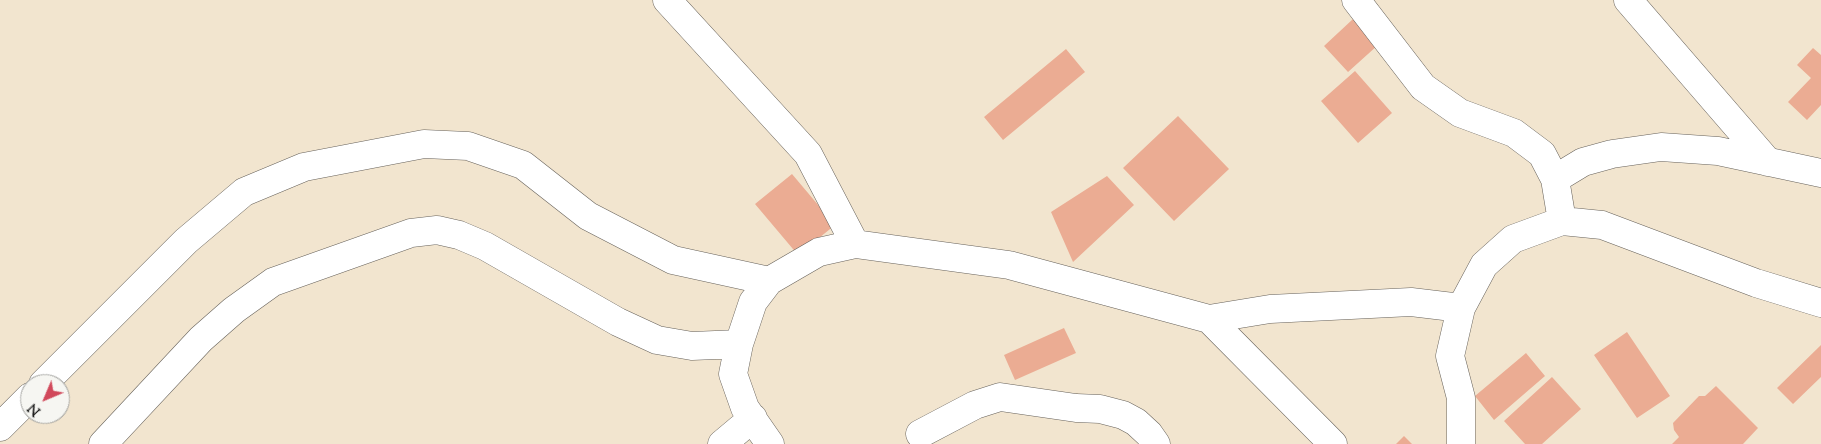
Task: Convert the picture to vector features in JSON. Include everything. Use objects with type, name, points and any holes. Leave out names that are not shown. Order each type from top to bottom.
[{"type":"street","points":[[667,0],[808,154],[855,244]]},
{"type":"street","points":[[1356,0],[1423,88],[1460,112],[1514,133],[1542,154],[1555,178],[1562,221]]},
{"type":"street","points":[[1628,0],[1768,162]]},
{"type":"street","points":[[53,374],[186,241],[244,192],[304,167],[424,144],[468,146],[523,165],[588,216],[673,260],[769,280]]},
{"type":"street","points":[[1555,178],[1583,162],[1612,154],[1661,147],[1718,151],[1821,173]]},
{"type":"street","points":[[1461,444],[1461,398],[1450,356],[1461,308],[1484,265],[1514,239],[1562,221],[1602,225],[1756,283],[1821,303]]},
{"type":"street","points":[[104,444],[202,339],[234,310],[273,282],[410,233],[436,230],[459,235],[485,246],[618,322],[657,340],[692,346],[739,344]]},
{"type":"street","points":[[770,444],[746,408],[733,374],[739,344],[753,302],[769,280],[819,252],[855,244],[1008,265],[1209,318],[1270,309],[1411,302],[1461,308]]},
{"type":"street","points":[[1209,318],[1332,444]]},
{"type":"street","points":[[920,434],[976,405],[1000,397],[1100,410],[1122,415],[1136,422],[1149,434],[1156,444]]},
{"type":"street","points":[[0,427],[20,407]]},
{"type":"street","points":[[722,444],[753,418]]},
{"type":"building","points":[[1353,19],[1378,45],[1348,72],[1324,46]]},
{"type":"building","points":[[1813,48],[1821,55],[1821,105],[1807,120],[1788,102],[1811,78],[1797,65]]},
{"type":"building","points":[[1066,49],[1085,72],[1003,140],[984,117]]},
{"type":"building","points":[[1355,71],[1392,113],[1358,143],[1321,101]]},
{"type":"building","points":[[1178,116],[1229,169],[1174,221],[1123,168]]},
{"type":"building","points":[[792,174],[835,225],[798,255],[755,204]]},
{"type":"building","points":[[1107,176],[1134,205],[1073,262],[1051,212]]},
{"type":"building","points":[[1064,328],[1076,353],[1015,380],[1004,355]]},
{"type":"building","points":[[1627,332],[1670,396],[1637,418],[1594,355]]},
{"type":"building","points":[[1821,345],[1821,377],[1793,404],[1777,388]]},
{"type":"building","points":[[1526,353],[1545,376],[1494,420],[1475,396]]},
{"type":"building","points":[[1552,377],[1581,409],[1542,444],[1525,444],[1504,421]]},
{"type":"building","points":[[1716,386],[1758,428],[1743,444],[1672,444],[1679,437],[1674,430],[1673,423],[1699,396],[1705,396]]},
{"type":"building","points":[[1404,436],[1412,444],[1396,444]]}]
